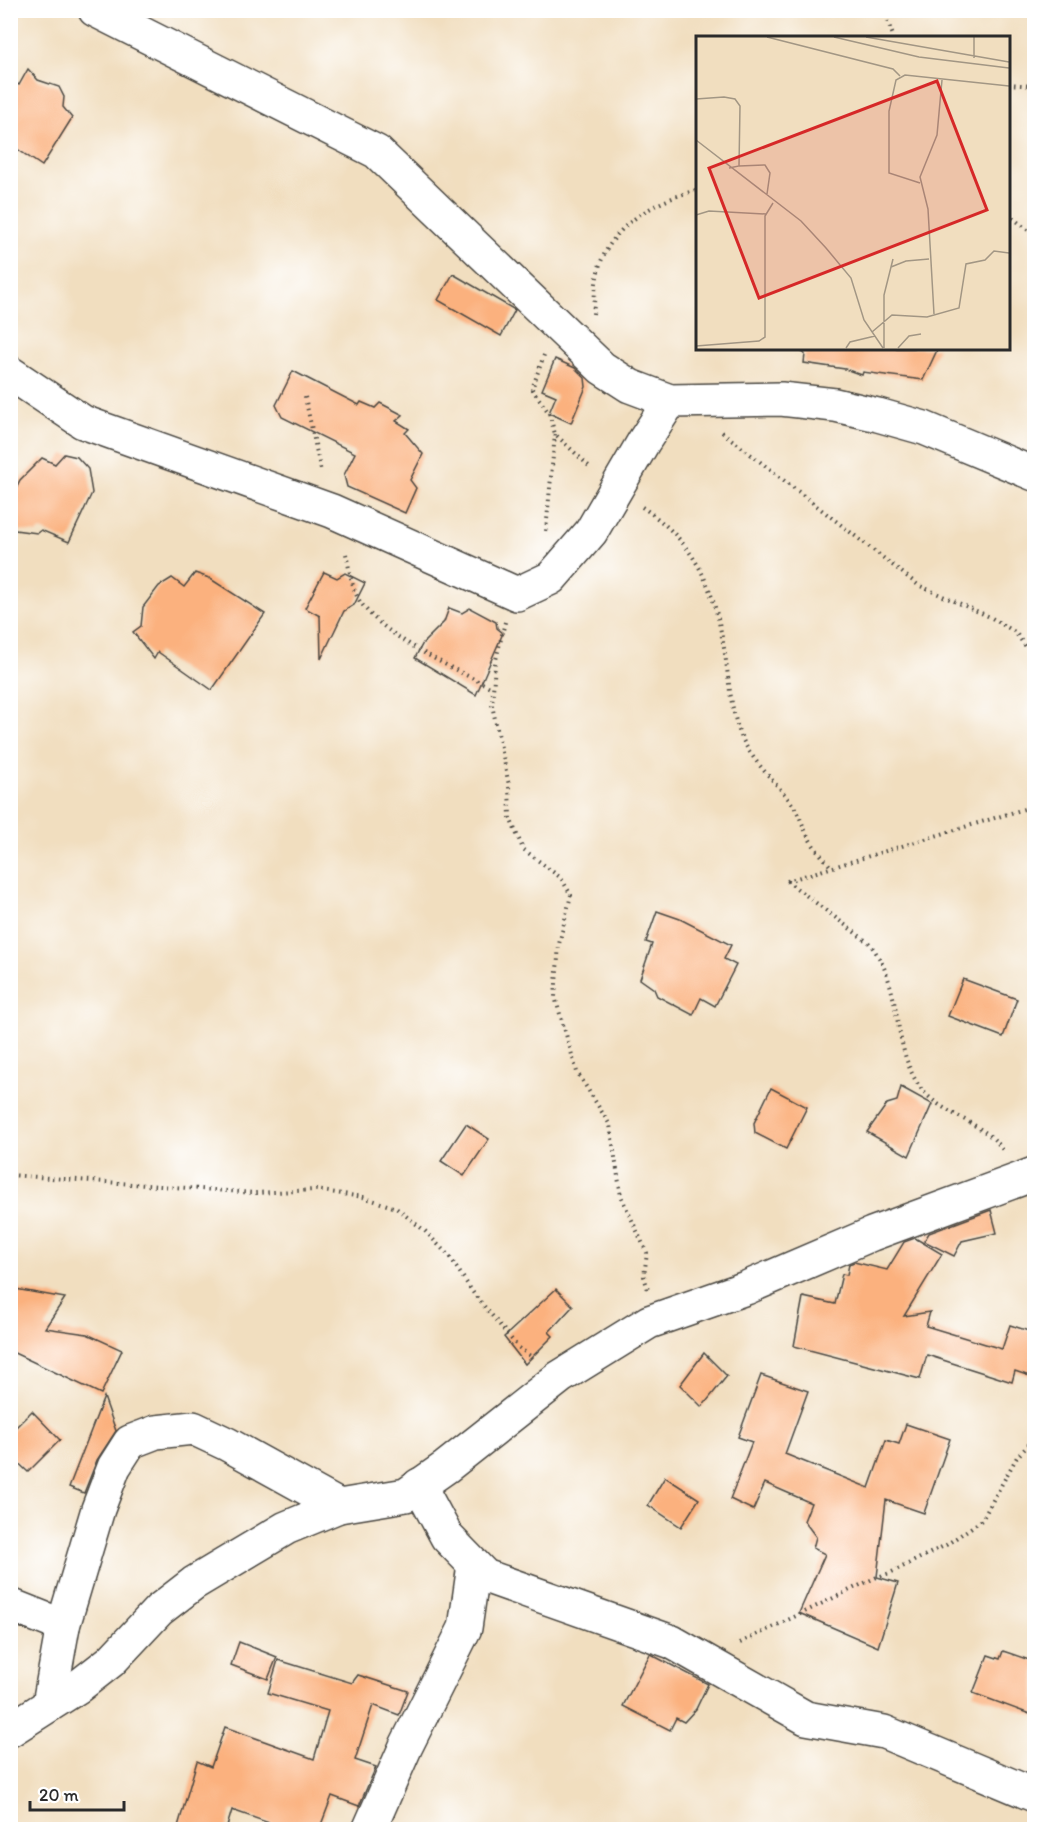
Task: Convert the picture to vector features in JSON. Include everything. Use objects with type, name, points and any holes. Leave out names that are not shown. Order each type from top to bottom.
[{"type":"street","points":[[95,10],[377,152],[602,368],[630,386],[670,401],[781,399],[835,405],[924,428],[1035,474]]},
{"type":"street","points":[[10,374],[83,422],[332,512],[517,594],[550,578],[591,532],[670,401]]},
{"type":"street","points":[[10,1730],[111,1661],[159,1610],[194,1583],[286,1528],[339,1506],[406,1495],[446,1467],[560,1377],[649,1322],[756,1284],[872,1234],[1027,1176]]},
{"type":"street","points":[[49,1704],[63,1626],[98,1509],[114,1467],[130,1443],[156,1432],[193,1428],[227,1444],[339,1506]]},
{"type":"street","points":[[419,1485],[447,1537],[485,1576],[672,1642],[806,1718],[884,1732],[1035,1795]]},
{"type":"street","points":[[369,1830],[406,1746],[465,1628],[474,1565]]},
{"type":"street","points":[[10,1605],[63,1626]]},
{"type":"path","points":[[884,10],[893,36]]},
{"type":"path","points":[[1009,84],[1035,86]]},
{"type":"path","points":[[592,320],[602,259],[617,237],[635,218],[658,202],[696,190]]},
{"type":"path","points":[[1009,215],[1035,235]]},
{"type":"path","points":[[546,534],[555,434],[549,413],[532,389],[555,323]]},
{"type":"path","points":[[720,431],[918,585],[990,616],[1015,632],[1035,658]]},
{"type":"path","points":[[555,434],[616,489],[664,522],[680,537],[696,559],[708,585],[718,622],[730,695],[738,728],[746,747],[794,807],[810,841],[831,867]]},
{"type":"path","points":[[517,594],[500,643],[492,688],[492,705],[509,785],[510,818],[523,849],[561,878],[571,895],[559,944],[555,998],[578,1072],[610,1125],[621,1196],[647,1253],[645,1285],[663,1318]]},
{"type":"path","points":[[1027,1176],[998,1141],[952,1115],[929,1097],[916,1081],[907,1057],[890,984],[879,955],[869,943],[787,881],[1035,806]]},
{"type":"path","points":[[10,1175],[255,1193],[316,1190],[363,1197],[396,1208],[425,1231],[449,1256],[474,1294],[518,1347],[560,1377]]},
{"type":"path","points":[[736,1644],[946,1545],[982,1520],[1017,1456],[1035,1439]]},
{"type":"building","points":[[28,69],[38,80],[59,87],[64,97],[63,107],[72,118],[42,166],[10,144],[10,80],[19,85]]},
{"type":"building","points":[[453,274],[515,310],[501,336],[438,300]]},
{"type":"building","points":[[799,350],[937,350],[923,380],[863,372],[862,375],[845,369],[804,363],[805,354]]},
{"type":"building","points":[[555,359],[575,368],[585,378],[586,387],[571,423],[549,413],[556,396],[542,390]]},
{"type":"building","points":[[293,371],[359,405],[361,402],[375,408],[380,403],[403,415],[396,421],[409,429],[405,433],[423,454],[410,480],[416,488],[405,513],[347,487],[344,475],[355,453],[282,417],[276,405]]},
{"type":"building","points":[[64,454],[77,457],[88,469],[92,493],[69,542],[41,530],[37,533],[15,530],[10,519],[10,500],[20,480],[42,458],[55,464]]},
{"type":"building","points":[[324,572],[337,578],[345,573],[365,583],[354,605],[344,611],[321,659],[320,616],[305,608]]},
{"type":"building","points":[[195,573],[209,578],[265,614],[212,690],[158,652],[154,659],[133,632],[141,626],[143,607],[159,586],[172,578],[184,587]]},
{"type":"building","points":[[449,608],[462,613],[470,608],[496,622],[497,628],[503,633],[476,695],[415,658],[423,643],[444,622]]},
{"type":"building","points":[[657,911],[680,919],[731,945],[724,959],[736,965],[715,1006],[701,998],[693,1015],[657,996],[654,989],[640,979],[652,944],[646,942]]},
{"type":"building","points":[[963,979],[1017,999],[1003,1037],[948,1016]]},
{"type":"building","points":[[901,1087],[932,1104],[909,1156],[867,1132],[887,1104],[897,1101]]},
{"type":"building","points":[[771,1088],[807,1107],[786,1149],[755,1133],[754,1123]]},
{"type":"building","points":[[466,1124],[489,1139],[464,1176],[441,1161]]},
{"type":"building","points":[[991,1210],[997,1233],[962,1241],[954,1256],[924,1241],[929,1233]]},
{"type":"building","points":[[915,1238],[942,1254],[904,1316],[930,1312],[926,1326],[1002,1349],[1010,1325],[1035,1333],[1035,1378],[1015,1371],[1012,1382],[927,1355],[920,1379],[794,1346],[803,1297],[835,1304],[842,1274],[847,1275],[849,1264],[854,1262],[887,1270],[904,1242]]},
{"type":"building","points":[[10,1288],[65,1298],[45,1328],[87,1334],[122,1350],[101,1394],[10,1351]]},
{"type":"building","points":[[556,1289],[573,1306],[549,1332],[553,1336],[525,1364],[504,1337]]},
{"type":"building","points":[[704,1353],[727,1376],[702,1407],[680,1385]]},
{"type":"building","points":[[761,1375],[808,1391],[785,1454],[869,1488],[886,1440],[899,1444],[906,1424],[950,1439],[924,1513],[886,1500],[877,1577],[898,1583],[878,1647],[799,1613],[825,1554],[813,1548],[816,1537],[804,1521],[811,1503],[765,1483],[753,1510],[730,1499],[752,1442],[738,1437]]},
{"type":"building","points":[[104,1397],[116,1431],[97,1460],[84,1493],[69,1487]]},
{"type":"building","points":[[32,1411],[60,1440],[28,1472],[10,1455],[10,1433]]},
{"type":"building","points":[[665,1477],[699,1499],[681,1527],[648,1505]]},
{"type":"building","points":[[239,1642],[277,1657],[268,1679],[231,1665]]},
{"type":"building","points":[[1003,1651],[1035,1662],[1035,1716],[973,1693],[988,1655],[1000,1659]]},
{"type":"building","points":[[650,1654],[708,1684],[696,1709],[684,1722],[676,1718],[670,1730],[623,1706]]},
{"type":"building","points":[[278,1660],[352,1683],[358,1675],[408,1691],[399,1715],[373,1705],[355,1760],[376,1767],[359,1806],[332,1796],[319,1830],[280,1830],[278,1826],[232,1810],[226,1830],[177,1830],[197,1761],[211,1767],[225,1727],[314,1759],[328,1711],[268,1693]]}]
